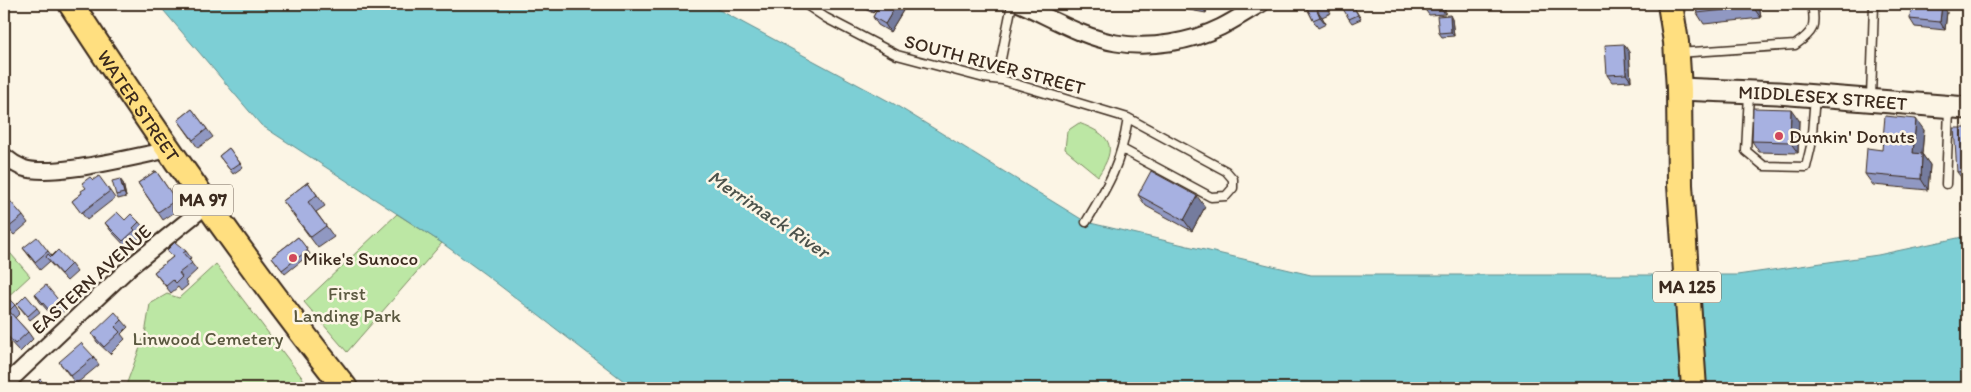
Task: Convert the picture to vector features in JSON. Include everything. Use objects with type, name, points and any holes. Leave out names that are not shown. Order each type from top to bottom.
[{"type":"main road","name":"WATER STREET","points":[[71,4],[207,205],[345,388]]},
{"type":"main road","name":"MA 125","points":[[1670,4],[1676,53],[1680,185],[1694,388]]},
{"type":"main road","name":"WATER STREET","points":[[316,352],[359,388]]},
{"type":"street","points":[[1020,4],[1083,33],[1116,43],[1147,45],[1201,35],[1221,27],[1261,4]]},
{"type":"street","name":"MIDDLESEX STREET","points":[[1678,89],[1815,96],[1958,107]]},
{"type":"street","points":[[4,156],[25,168],[44,171],[64,170],[168,150]]},
{"type":"street","name":"EASTERN AVENUE","points":[[4,386],[130,267],[207,205]]},
{"type":"lane","name":"SOUTH RIVER STREET","points":[[805,4],[826,18],[898,55],[984,78],[1002,80],[1128,118],[1226,171],[1233,178],[1233,188],[1226,196],[1211,196],[1122,149]]},
{"type":"lane","points":[[1002,80],[1000,64],[1012,4]]},
{"type":"lane","points":[[1676,53],[1795,45],[1808,36],[1815,21],[1812,4]]},
{"type":"lane","points":[[1871,100],[1874,4]]},
{"type":"lane","points":[[1749,92],[1746,151],[1764,166],[1806,167],[1811,146],[1815,96]]},
{"type":"lane","points":[[1946,184],[1958,107]]},
{"type":"lane","points":[[1086,222],[1110,183],[1122,149],[1128,118]]},
{"type":"green space","points":[[1079,123],[1098,132],[1108,142],[1108,156],[1098,176],[1065,149],[1067,131]]},
{"type":"green space","name":"First Landing Park","points":[[397,214],[442,243],[347,352],[304,302]]},
{"type":"green space","points":[[4,246],[30,276],[4,300]]},
{"type":"green space","name":"Linwood Cemetery","points":[[216,264],[310,388],[125,388],[145,334],[150,304],[167,294],[179,298]]},
{"type":"water","name":"Merrimack River","points":[[158,4],[708,4],[894,104],[1086,222],[1311,275],[1737,275],[1878,255],[1967,236],[1967,388],[636,388],[629,385],[442,243],[261,125]]},
{"type":"building","points":[[880,4],[897,4],[885,24],[873,17]]},
{"type":"building","points":[[1305,4],[1326,5],[1317,10],[1320,17],[1313,20]]},
{"type":"building","points":[[1352,4],[1358,15],[1349,19],[1342,7]]},
{"type":"building","points":[[1423,4],[1440,4],[1440,6],[1423,7]]},
{"type":"building","points":[[1696,4],[1752,4],[1753,7],[1697,13]]},
{"type":"building","points":[[1911,4],[1942,4],[1940,22],[1910,19]]},
{"type":"building","points":[[1450,15],[1451,32],[1439,33],[1437,16]]},
{"type":"building","points":[[1624,44],[1626,74],[1607,75],[1605,45]]},
{"type":"building","points":[[1753,108],[1791,109],[1790,142],[1752,141]]},
{"type":"building","points":[[192,109],[207,129],[193,140],[178,120]]},
{"type":"building","points":[[1885,116],[1916,119],[1913,153],[1922,154],[1921,179],[1865,174],[1867,148],[1882,150]]},
{"type":"building","points":[[1967,116],[1967,171],[1957,172],[1954,128],[1966,128]]},
{"type":"building","points":[[229,148],[240,163],[230,170],[219,156]]},
{"type":"building","points":[[156,171],[176,200],[158,212],[138,183]]},
{"type":"building","points":[[1151,171],[1197,196],[1184,220],[1138,195]]},
{"type":"building","points":[[99,176],[110,191],[81,213],[72,201],[86,188],[82,183],[90,177],[93,180]]},
{"type":"building","points":[[120,179],[124,193],[116,195],[112,181]]},
{"type":"building","points":[[308,182],[317,195],[308,202],[326,226],[311,237],[283,201]]},
{"type":"building","points":[[5,195],[23,216],[8,228],[4,222]]},
{"type":"building","points":[[117,212],[125,220],[131,214],[139,222],[133,228],[135,230],[123,241],[105,223]]},
{"type":"building","points":[[37,237],[48,251],[35,262],[23,248]]},
{"type":"building","points":[[298,237],[308,250],[282,270],[272,257]]},
{"type":"building","points":[[175,242],[186,251],[183,253],[192,263],[179,273],[182,277],[176,283],[173,280],[166,286],[154,272],[173,257],[167,250]]},
{"type":"building","points":[[58,250],[71,264],[61,274],[46,257],[48,254],[51,257]]},
{"type":"building","points":[[46,285],[60,302],[50,311],[35,294]]},
{"type":"building","points":[[26,295],[37,308],[28,316],[17,304]]},
{"type":"building","points":[[6,296],[15,305],[9,311],[28,332],[15,344],[4,332],[4,298]]},
{"type":"building","points":[[115,312],[122,320],[115,327],[120,332],[104,347],[92,334]]},
{"type":"building","points":[[81,343],[94,357],[71,376],[59,362]]},
{"type":"building","points":[[40,379],[49,388],[31,388]]},
{"type":"place","name":"Dunkin' Donuts","points":[[1779,136]]},
{"type":"place","name":"Mike's Sunoco","points":[[293,258]]}]
